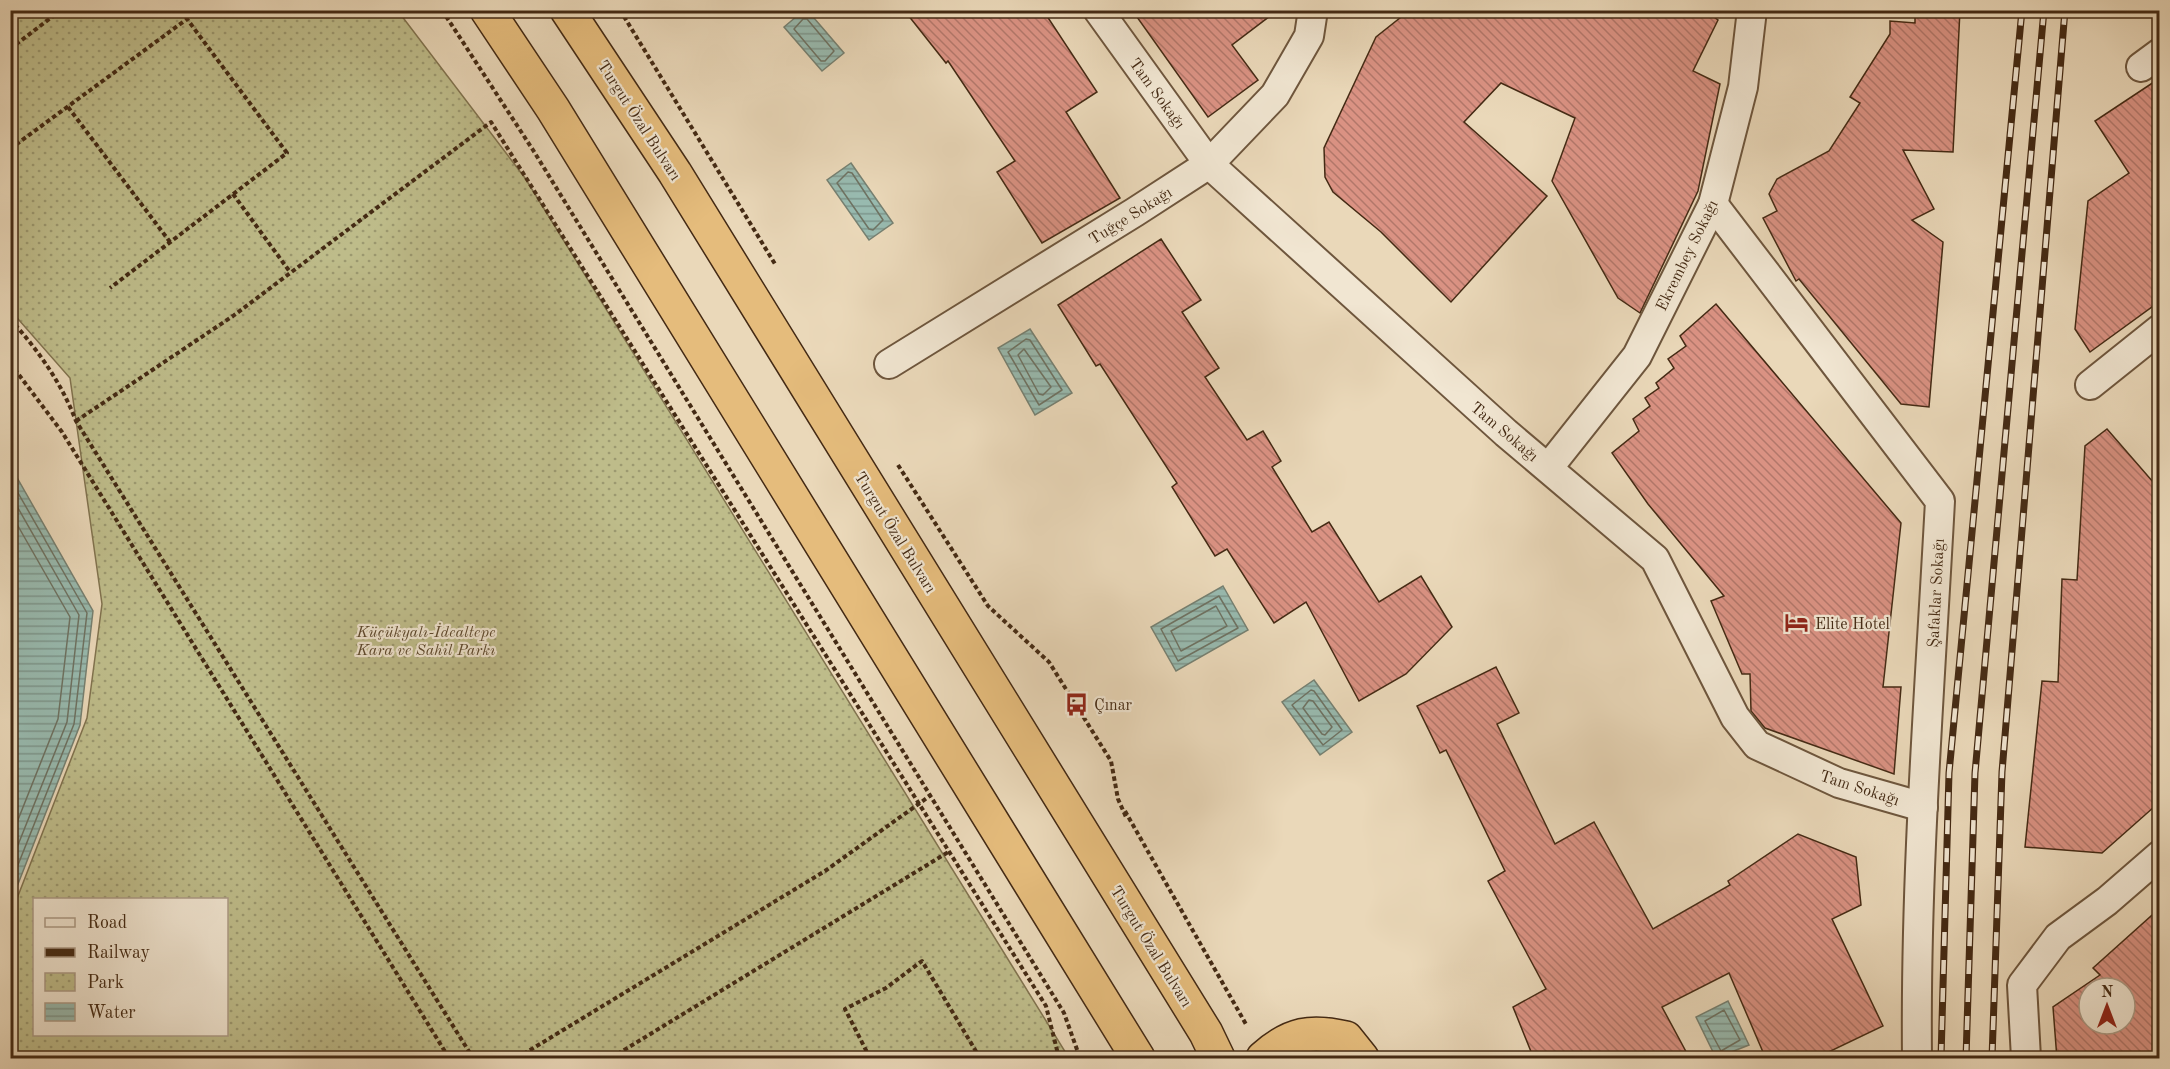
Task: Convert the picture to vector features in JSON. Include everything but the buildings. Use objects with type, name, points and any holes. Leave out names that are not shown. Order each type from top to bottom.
[{"type":"highway","points":[[487,10],[559,119],[1138,1059]]},
{"type":"highway","name":"Turgut Özal Bulvarı","points":[[567,10],[675,173],[1194,1013],[1218,1059]]},
{"type":"highway","points":[[1263,1059],[1301,1034],[1321,1032],[1346,1038],[1362,1059]]},
{"type":"street","name":"Tam Sokağı","points":[[1098,10],[1209,164],[1506,433],[1549,467],[1655,559],[1735,717],[1757,746],[1839,783],[1923,807]]},
{"type":"street","name":"Tuğçe Sokağı","points":[[889,364],[1136,212],[1209,164],[1275,95],[1309,36],[1313,10]]},
{"type":"street","name":"Ekrembey Sokağı","points":[[1549,467],[1637,356],[1713,204],[1743,87],[1752,10]]},
{"type":"street","name":"Şafaklar Sokağı","points":[[1713,204],[1940,501],[1923,807],[1916,993],[1917,1059]]},
{"type":"street","points":[[2090,385],[2160,329]]},
{"type":"street","points":[[2026,1059],[2022,985],[2058,937],[2107,901],[2160,855]]},
{"type":"path","points":[[10,49],[61,10]]},
{"type":"path","points":[[442,10],[533,150],[1064,1013],[1080,1059]]},
{"type":"path","points":[[620,10],[776,266]]},
{"type":"path","points":[[10,149],[187,19],[287,153],[110,288]]},
{"type":"path","points":[[68,107],[170,242]]},
{"type":"path","points":[[76,422],[233,315],[491,122],[1046,1006],[1059,1059]]},
{"type":"path","points":[[233,194],[290,272]]},
{"type":"path","points":[[10,319],[37,348],[67,398],[76,422],[472,1059]]},
{"type":"path","points":[[10,363],[62,432],[449,1059]]},
{"type":"path","points":[[896,462],[988,606],[1049,662],[1111,761],[1118,799],[1126,818]]},
{"type":"path","points":[[517,1059],[825,871],[931,795],[965,777]]},
{"type":"path","points":[[1118,799],[1240,1013]]},
{"type":"path","points":[[611,1059],[950,851]]},
{"type":"path","points":[[870,1059],[845,1010],[886,988],[921,961],[980,1059]]},
{"type":"green space","name":"Küçükyalı-İdealtepe Kara ve Sahil Parkı","points":[[11,10],[398,11],[525,178],[1069,1058],[11,1058],[11,914],[87,718],[102,604],[70,378],[11,311]]},
{"type":"water","points":[[803,11],[808,11],[844,53],[822,71],[784,27]]},
{"type":"water","points":[[851,163],[893,223],[869,240],[827,180]]},
{"type":"water","points":[[1030,329],[1072,393],[1035,415],[998,348]]},
{"type":"water","points":[[11,467],[93,611],[80,725],[11,902]]},
{"type":"water","points":[[1223,586],[1248,630],[1176,671],[1151,627]]},
{"type":"water","points":[[1314,680],[1352,732],[1320,755],[1282,702]]},
{"type":"water","points":[[1728,1001],[1749,1045],[1716,1058],[1696,1017]]},
{"type":"railway","points":[[1941,1058],[1949,773],[2022,10]]},
{"type":"railway","points":[[1966,1058],[1975,773],[2044,10]]},
{"type":"railway","points":[[1992,1058],[2002,772],[2065,10]]},
{"type":"place","name":"Elite Hotel","points":[[1797,623]]},
{"type":"place","name":"Çınar","points":[[1076,704]]}]
